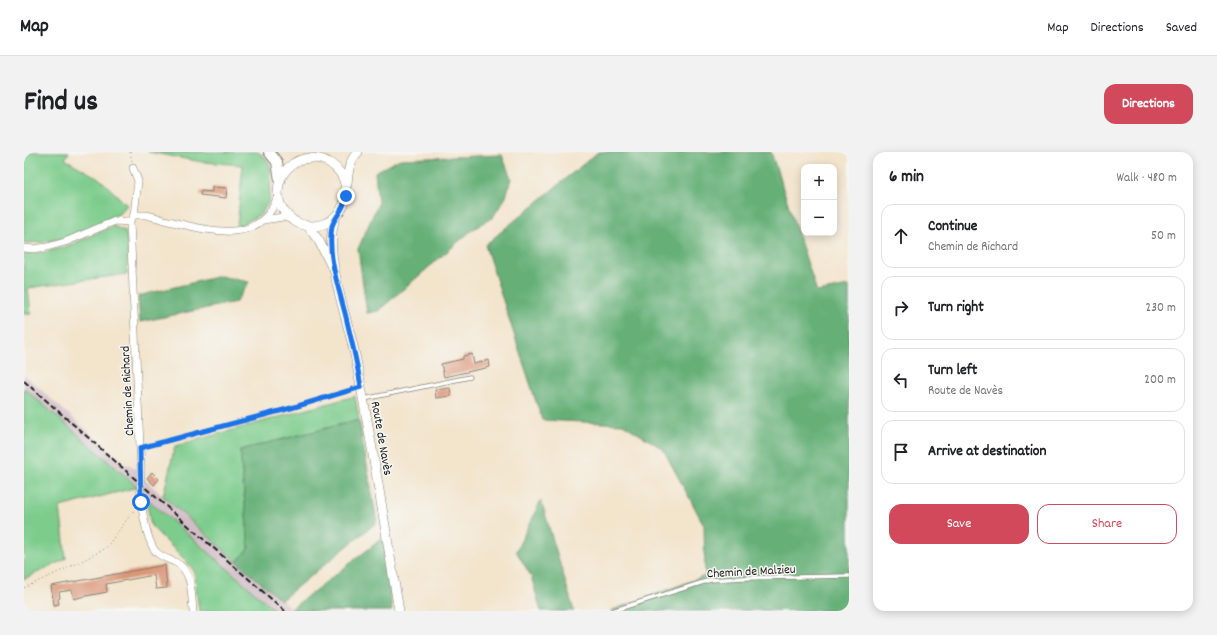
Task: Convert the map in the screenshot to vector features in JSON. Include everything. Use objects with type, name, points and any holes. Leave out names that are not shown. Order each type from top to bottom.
[{"type":"main road","points":[[269,152],[277,162],[280,180]]},
{"type":"main road","points":[[326,152],[332,164],[344,179],[346,188]]},
{"type":"main road","name":"Route de Navès","points":[[358,152],[352,158],[350,163],[344,204],[332,225],[331,238],[334,270],[356,358],[399,611]]},
{"type":"main road","points":[[332,164],[309,155],[291,165],[280,180],[278,195],[284,212],[290,219],[298,224],[317,226],[327,223],[335,218]]},
{"type":"main road","name":"Route de Navès","points":[[308,226],[319,241],[334,270]]},
{"type":"street","name":"Chemin de Richard","points":[[133,168],[138,181],[132,218],[141,502],[149,540],[156,552],[161,556],[176,562],[185,570],[190,581],[193,611]]},
{"type":"street","points":[[24,248],[33,249],[47,247],[65,242],[115,221],[146,215],[226,232],[243,230],[252,227],[262,220],[272,210],[278,195]]},
{"type":"street","points":[[262,220],[283,217],[290,219]]},
{"type":"lane","points":[[363,399],[470,377]]},
{"type":"lane","name":"Chemin de Malzieu","points":[[612,611],[710,580],[849,576]]},
{"type":"path","points":[[130,152],[133,168]]},
{"type":"path","points":[[140,448],[283,410],[361,387]]},
{"type":"path","points":[[24,588],[106,548],[141,502]]},
{"type":"shaded area","points":[[24,375],[126,465],[129,464],[137,470],[138,487],[24,388]]},
{"type":"shaded area","points":[[144,479],[294,611],[276,611],[146,498],[144,493]]},
{"type":"green space","points":[[24,152],[69,152],[65,159],[100,179],[127,205],[119,214],[65,238],[45,242],[24,243]]},
{"type":"green space","points":[[148,152],[258,152],[266,158],[270,165],[271,179],[269,202],[261,214],[237,227],[243,165],[202,162]]},
{"type":"green space","points":[[598,152],[771,152],[817,292],[849,286],[849,611],[610,611],[705,576],[704,525],[663,449],[623,424],[542,420],[485,245]]},
{"type":"green space","points":[[502,155],[511,178],[506,197],[493,217],[472,230],[378,311],[367,313],[358,249],[378,204],[375,172],[400,159]]},
{"type":"green space","points":[[113,226],[125,231],[128,245],[127,274],[28,288],[31,314],[24,314],[24,253],[46,252],[58,249]]},
{"type":"green space","points":[[220,276],[249,282],[236,302],[140,322],[138,296]]},
{"type":"green space","points":[[24,388],[138,487],[60,507],[66,559],[24,579]]},
{"type":"green space","points":[[355,396],[359,420],[240,450],[249,548],[237,562],[163,496],[175,446]]},
{"type":"green space","points":[[359,420],[377,522],[281,600],[237,562],[249,548],[240,450]]},
{"type":"green space","points":[[146,498],[276,611],[199,611],[194,571],[151,526]]},
{"type":"green space","points":[[541,500],[574,611],[541,611],[531,576],[516,551]]},
{"type":"green space","points":[[384,537],[392,611],[294,611],[291,609]]},
{"type":"building","points":[[212,187],[227,188],[226,198],[200,195],[201,191],[212,192]]},
{"type":"building","points":[[472,354],[474,364],[489,360],[490,367],[444,377],[441,364],[463,359],[463,356]]},
{"type":"building","points":[[450,388],[451,396],[436,398],[435,390]]},
{"type":"building","points":[[152,472],[159,479],[154,485],[147,478]]},
{"type":"building","points":[[165,565],[167,588],[156,589],[154,575],[106,584],[107,592],[74,599],[72,590],[59,592],[59,604],[54,605],[51,586]]},
{"type":"railway","points":[[24,381],[285,611]]},
{"type":"route","points":[[141,502],[140,448],[291,408],[361,387],[356,358],[334,270],[331,238],[332,225],[344,204],[346,196]]}]
